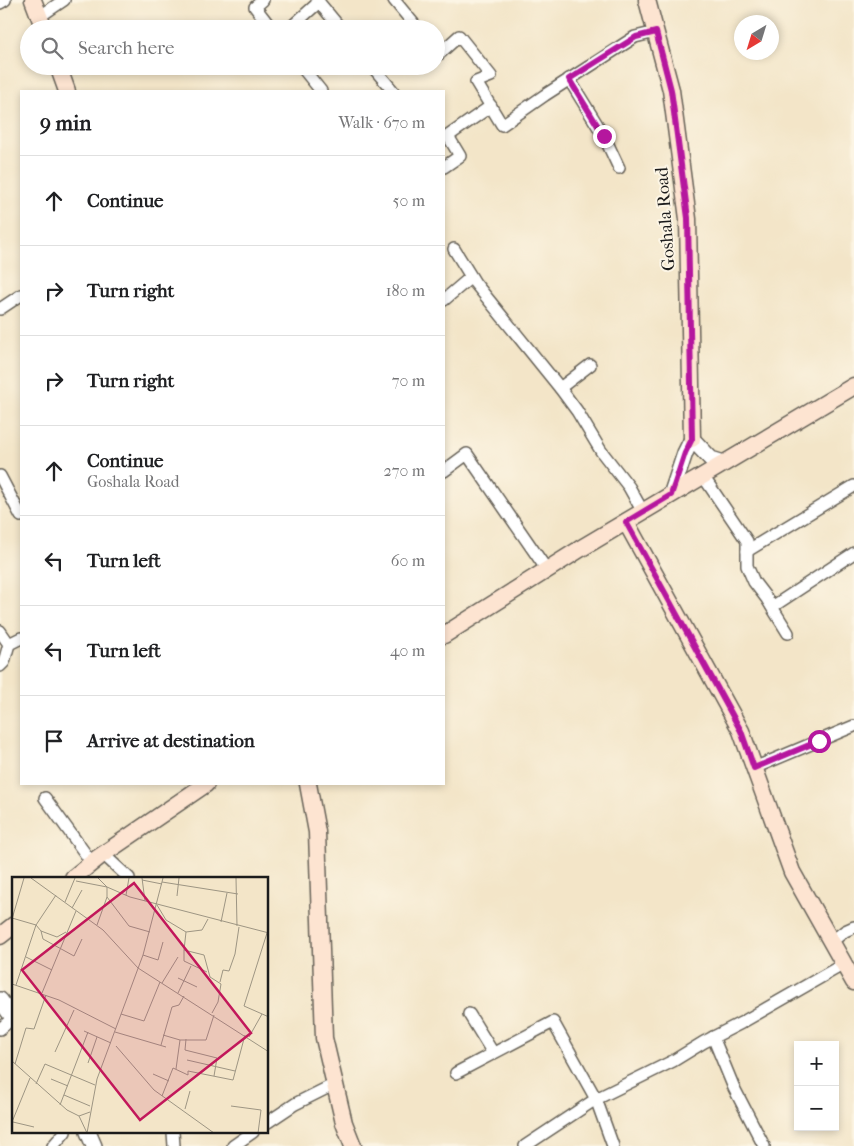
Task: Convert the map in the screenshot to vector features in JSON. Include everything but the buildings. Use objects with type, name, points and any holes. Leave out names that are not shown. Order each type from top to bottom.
[{"type":"main road","points":[[33,0],[40,20]]},
{"type":"main road","name":"Goshala Road","points":[[647,0],[671,90],[688,218],[692,439]]},
{"type":"main road","points":[[61,75],[67,90]]},
{"type":"main road","points":[[445,634],[626,522],[854,386]]},
{"type":"main road","points":[[626,522],[741,731],[792,872],[854,982]]},
{"type":"main road","points":[[74,877],[205,785]]},
{"type":"main road","points":[[308,785],[317,832],[324,1038],[344,1123],[353,1146]]},
{"type":"main road","points":[[0,936],[12,927]]},
{"type":"street","points":[[0,2],[5,0]]},
{"type":"street","points":[[44,20],[64,0]]},
{"type":"street","points":[[263,0],[255,6],[265,20]]},
{"type":"street","points":[[394,0],[411,20]]},
{"type":"street","points":[[298,20],[318,1],[334,20]]},
{"type":"street","points":[[445,49],[459,36],[491,76],[476,82],[502,125],[569,79],[636,37],[656,32]]},
{"type":"street","points":[[308,75],[320,90]]},
{"type":"street","points":[[380,75],[392,90]]},
{"type":"street","points":[[569,79],[604,136],[619,168]]},
{"type":"street","points":[[445,166],[460,156],[448,136],[491,106]]},
{"type":"street","points":[[454,249],[471,277],[577,411],[601,452],[629,487],[643,512]]},
{"type":"street","points":[[445,299],[471,277]]},
{"type":"street","points":[[0,309],[20,296]]},
{"type":"street","points":[[560,388],[590,365]]},
{"type":"street","points":[[671,495],[685,453],[692,439],[711,459],[724,463]]},
{"type":"street","points":[[445,470],[467,454],[547,570]]},
{"type":"street","points":[[0,476],[20,514]]},
{"type":"street","points":[[703,476],[747,541],[747,566],[754,582],[788,633]]},
{"type":"street","points":[[747,551],[854,486]]},
{"type":"street","points":[[772,607],[854,553]]},
{"type":"street","points":[[0,631],[10,644]]},
{"type":"street","points":[[0,666],[4,662],[10,644],[20,639]]},
{"type":"street","points":[[754,768],[854,726]]},
{"type":"street","points":[[45,798],[98,859],[127,877]]},
{"type":"street","points":[[831,942],[845,931],[854,927]]},
{"type":"street","points":[[525,1146],[596,1099],[673,1061],[844,964]]},
{"type":"street","points":[[0,1000],[12,1016]]},
{"type":"street","points":[[469,1014],[493,1053]]},
{"type":"street","points":[[0,1029],[12,1020]]},
{"type":"street","points":[[456,1073],[553,1022],[596,1099],[613,1146]]},
{"type":"street","points":[[713,1037],[734,1088],[764,1146]]},
{"type":"street","points":[[269,1121],[295,1104],[335,1084]]},
{"type":"street","points":[[54,1146],[63,1134]]},
{"type":"street","points":[[89,1134],[94,1146]]},
{"type":"street","points":[[233,1146],[250,1134]]},
{"type":"route","points":[[604,136],[569,79],[636,37],[656,32],[671,90],[688,218],[692,439],[685,453],[671,495],[626,522],[741,731],[754,768],[819,741]]}]
